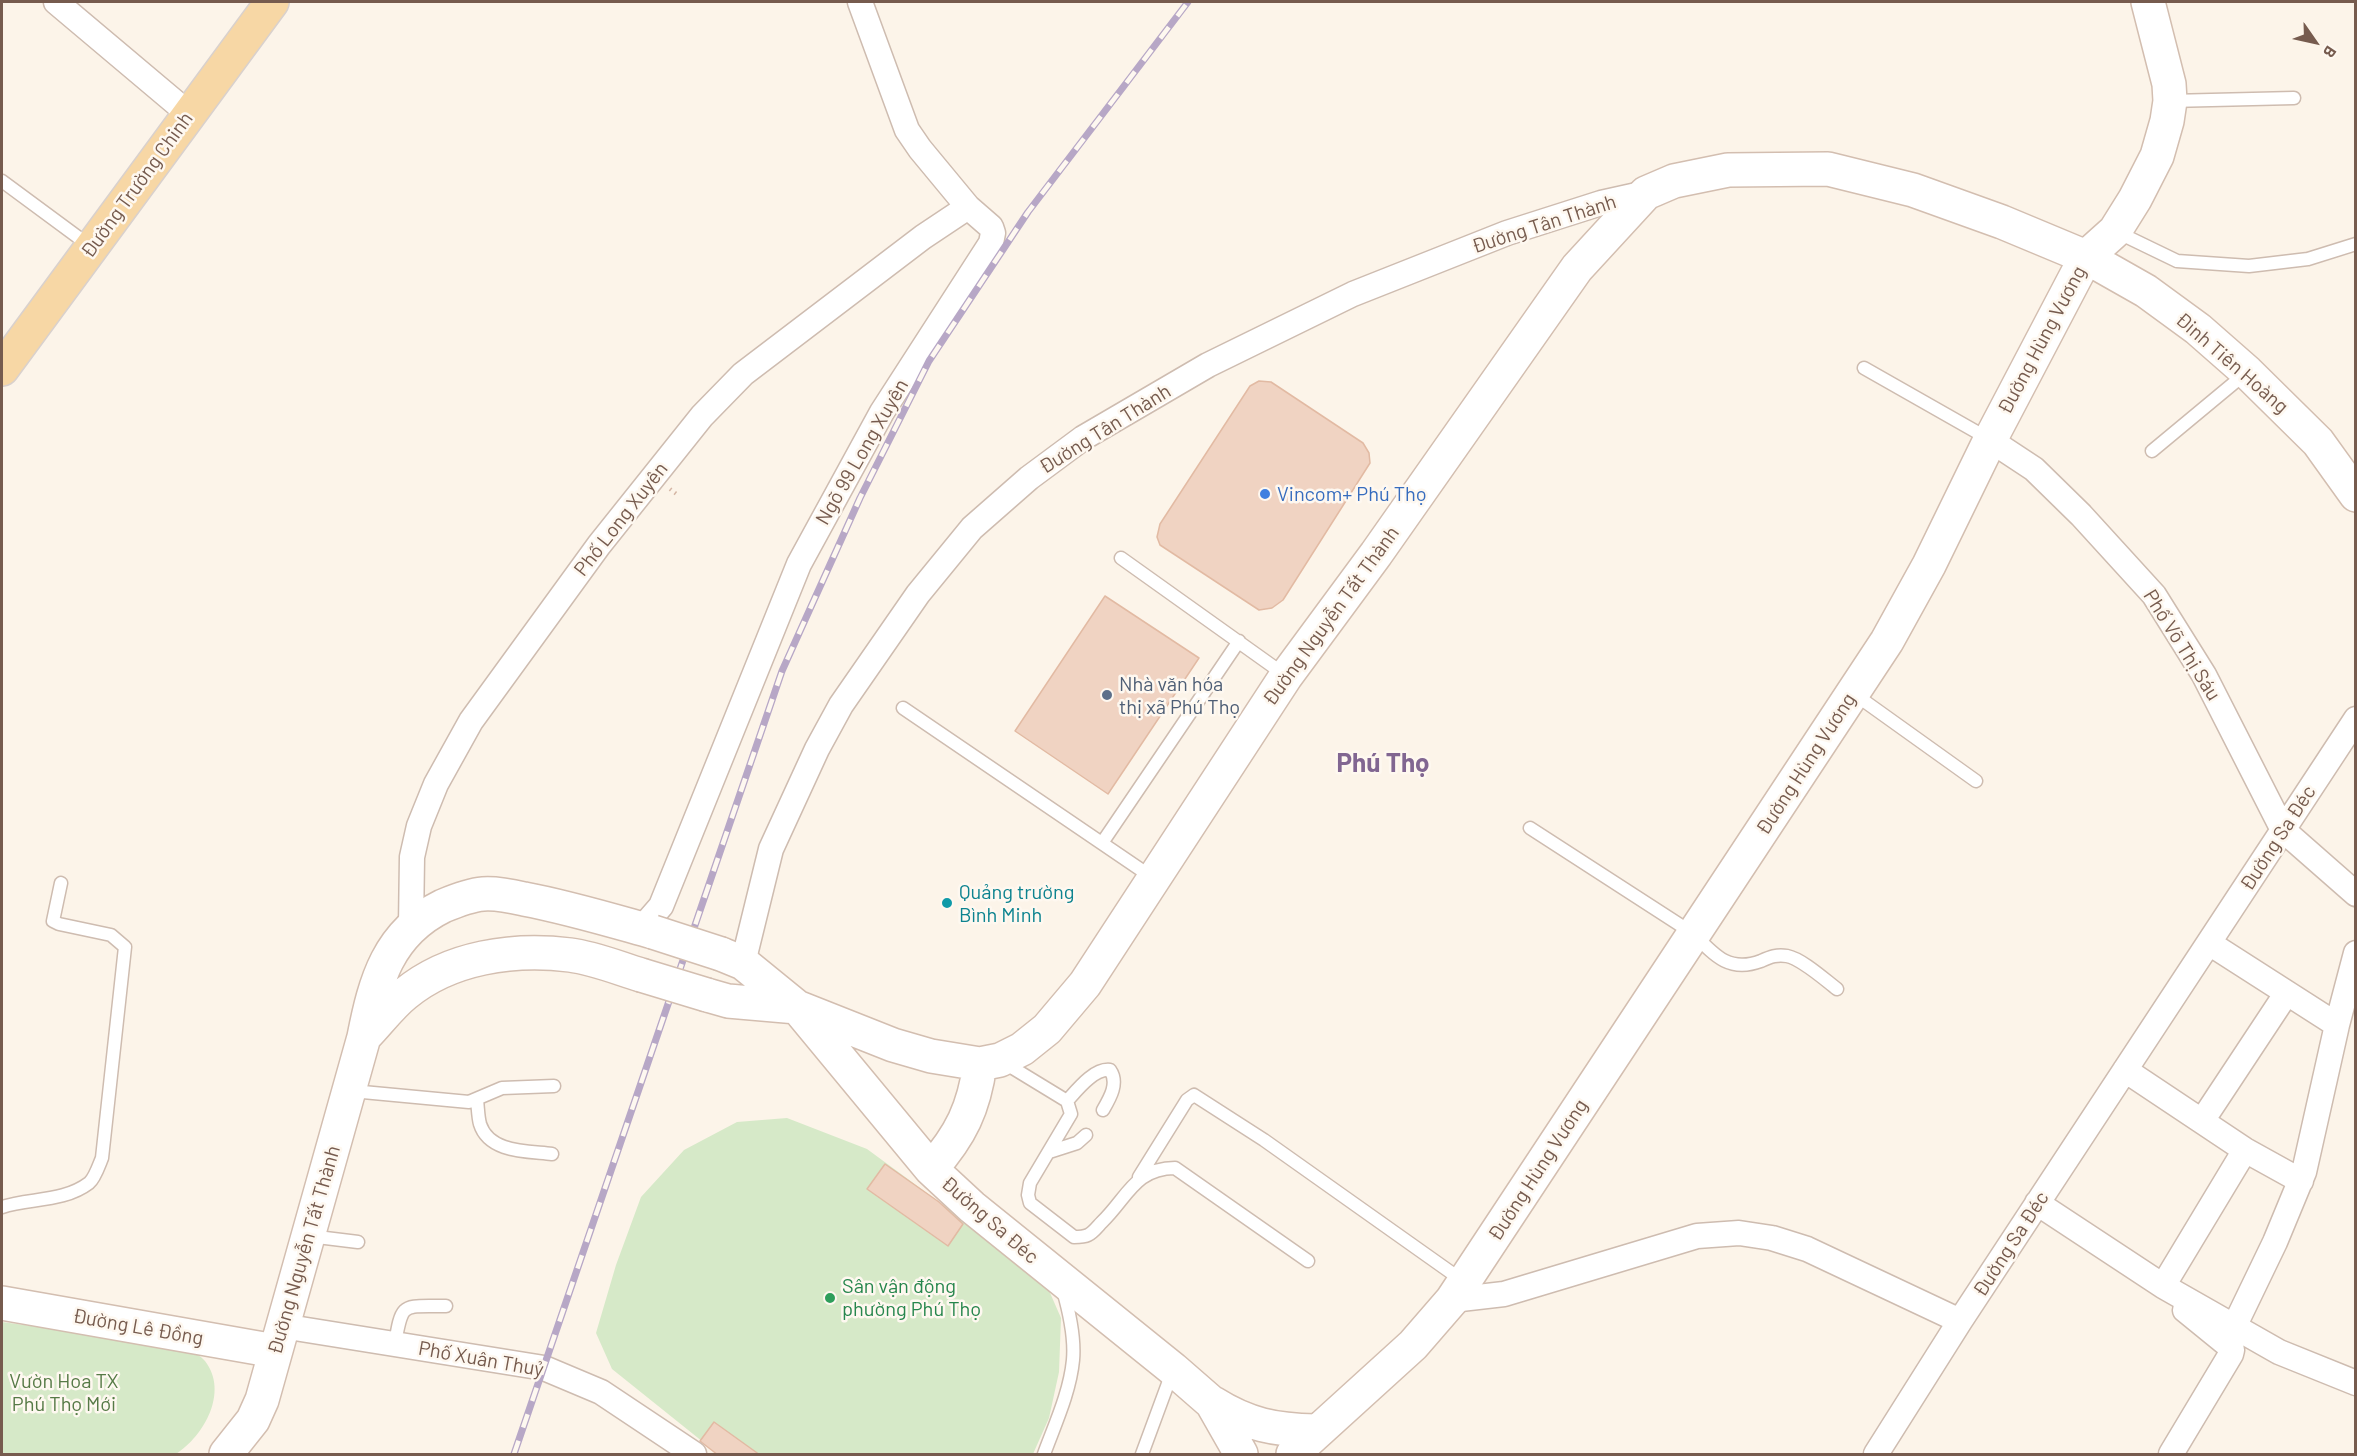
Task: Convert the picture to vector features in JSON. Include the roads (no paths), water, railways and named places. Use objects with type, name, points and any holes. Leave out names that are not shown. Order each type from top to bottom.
[{"type":"main road","name":"Đường Trường Chinh","points":[[2,369],[272,2]]},
{"type":"main road","name":"Đường Hùng Vương","points":[[1293,1455],[1316,1431],[1413,1345],[1458,1291],[1887,641],[1924,575],[1990,440],[2086,257],[2115,231],[2135,199],[2157,156],[2163,139],[2170,101],[2169,84],[2148,2]]},
{"type":"main road","name":"Đường Nguyễn Tất Thành","points":[[990,1062],[1022,1049],[1047,1029],[1085,984],[1286,676],[1376,554],[1577,268],[1646,193],[1674,181],[1728,170],[1828,169],[1913,190],[2002,222],[2086,257]]},
{"type":"main road","name":"Đinh Tiên Hoàng","points":[[2086,257],[2146,291],[2198,329],[2247,372],[2318,442],[2355,495]]},
{"type":"main road","name":"Đường Nguyễn Tất Thành","points":[[226,1455],[253,1420],[262,1400],[350,1091],[372,994],[399,939],[411,926],[452,902],[483,894],[507,896],[542,902],[647,930],[732,959]]},
{"type":"main road","name":"Đường Nguyễn Tất Thành","points":[[364,1037],[405,994],[457,963],[495,956],[572,955],[728,1001],[797,1007]]},
{"type":"main road","points":[[732,959],[797,1007],[893,1045],[931,1056],[990,1062],[977,1087],[970,1110],[950,1148],[932,1169]]},
{"type":"main road","name":"Đường Sa Đéc","points":[[797,1007],[932,1169],[972,1207],[1061,1280],[1212,1403],[1231,1414],[1270,1428],[1316,1431]]},
{"type":"main road","name":"Đường Lê Đồng","points":[[2,1303],[278,1339]]},
{"type":"main road","name":"Đường Sa Đéc","points":[[1212,1403],[1241,1455]]},
{"type":"street","points":[[56,2],[189,114]]},
{"type":"street","name":"Ngõ 99 Long Xuyên","points":[[647,930],[661,906],[799,564],[882,412],[992,243],[993,233],[990,227],[968,207],[920,149],[908,130],[860,2]]},
{"type":"street","name":"Đường Tân Thành","points":[[732,959],[771,849],[817,749],[841,705],[918,594],[972,528],[1029,478],[1083,438],[1208,365],[1353,294],[1507,233],[1601,203],[1646,193]]},
{"type":"street","name":"Phố Long Xuyên","points":[[411,926],[412,857],[419,826],[436,784],[471,721],[599,545],[702,416],[743,375],[923,237],[968,207]]},
{"type":"street","name":"Phố Võ Thị Sáu","points":[[1990,440],[2034,469],[2081,515],[2154,595],[2204,675],[2283,830]]},
{"type":"street","name":"Đường Sa Đéc","points":[[1876,1455],[1960,1321],[2355,719]]},
{"type":"street","points":[[2283,830],[2355,894]]},
{"type":"street","points":[[2209,943],[2337,1025]]},
{"type":"street","points":[[2235,1325],[2301,1181],[2355,953]]},
{"type":"street","points":[[2202,1121],[2286,994]]},
{"type":"street","points":[[2125,1070],[2245,1150],[2301,1181]]},
{"type":"street","points":[[2173,1291],[2245,1150]]},
{"type":"street","points":[[2037,1203],[2173,1291],[2279,1352],[2355,1383]]},
{"type":"street","points":[[1458,1291],[1504,1294],[1697,1236],[1738,1233],[1773,1238],[1807,1249],[1960,1321]]},
{"type":"street","points":[[2171,1455],[2232,1350],[2188,1314],[2173,1291]]},
{"type":"street","name":"Phố Xuân Thuỷ","points":[[278,1339],[395,1344],[544,1368],[601,1392],[694,1455]]},
{"type":"lane","points":[[2170,101],[2295,98]]},
{"type":"lane","points":[[2,181],[91,247]]},
{"type":"lane","points":[[2115,231],[2177,261],[2249,266],[2308,259],[2355,244]]},
{"type":"lane","points":[[1864,369],[1990,440]]},
{"type":"lane","points":[[2152,451],[2247,372]]},
{"type":"lane","points":[[1121,558],[1286,676]]},
{"type":"lane","points":[[1102,843],[1239,641]]},
{"type":"lane","points":[[1853,693],[1976,781]]},
{"type":"lane","points":[[903,708],[1154,878]]},
{"type":"lane","points":[[1530,828],[1694,934],[1714,955],[1731,964],[1747,966],[1777,955],[1789,956],[1837,989]]},
{"type":"lane","points":[[2,1208],[15,1203],[56,1197],[91,1182],[102,1158],[125,947],[111,935],[53,921],[61,883]]},
{"type":"lane","points":[[990,1062],[1067,1101],[1071,1114],[1030,1183],[1028,1195],[1030,1203],[1074,1237],[1089,1235],[1105,1220],[1134,1185],[1187,1100],[1194,1095],[1264,1140],[1458,1291]]},
{"type":"lane","points":[[1067,1101],[1092,1077],[1105,1070],[1110,1070],[1114,1076],[1114,1084],[1103,1110]]},
{"type":"lane","points":[[350,1091],[469,1102],[511,1086],[554,1086]]},
{"type":"lane","points":[[477,1100],[481,1126],[488,1138],[506,1149],[552,1154]]},
{"type":"lane","points":[[1049,1152],[1077,1143],[1086,1135]]},
{"type":"lane","points":[[1134,1185],[1150,1172],[1160,1168],[1175,1168],[1308,1261]]},
{"type":"lane","points":[[308,1236],[358,1242]]},
{"type":"lane","points":[[1044,1455],[1065,1397],[1074,1359],[1069,1312],[1061,1280]]},
{"type":"lane","points":[[395,1344],[399,1316],[403,1311],[409,1307],[446,1306]]},
{"type":"lane","points":[[1142,1455],[1173,1369]]},
{"type":"railway","points":[[514,1454],[782,671],[860,498],[929,361],[1028,212],[1188,2]]},
{"type":"place","name":"Vincom+ Phú Thọ","points":[[1265,494]]},
{"type":"place","name":"Nhà văn hóa thị xã Phú Thọ","points":[[1107,695]]},
{"type":"place","name":"Quảng trường Bình Minh","points":[[947,903]]},
{"type":"place","name":"Sân vận động phường Phú Thọ","points":[[830,1298]]},
{"type":"district","name":"Phú Thọ","points":[[1383,763]]},
{"type":"park label","name":"Vườn Hoa TX Phú Thọ Mới","points":[[64,1392]]}]
